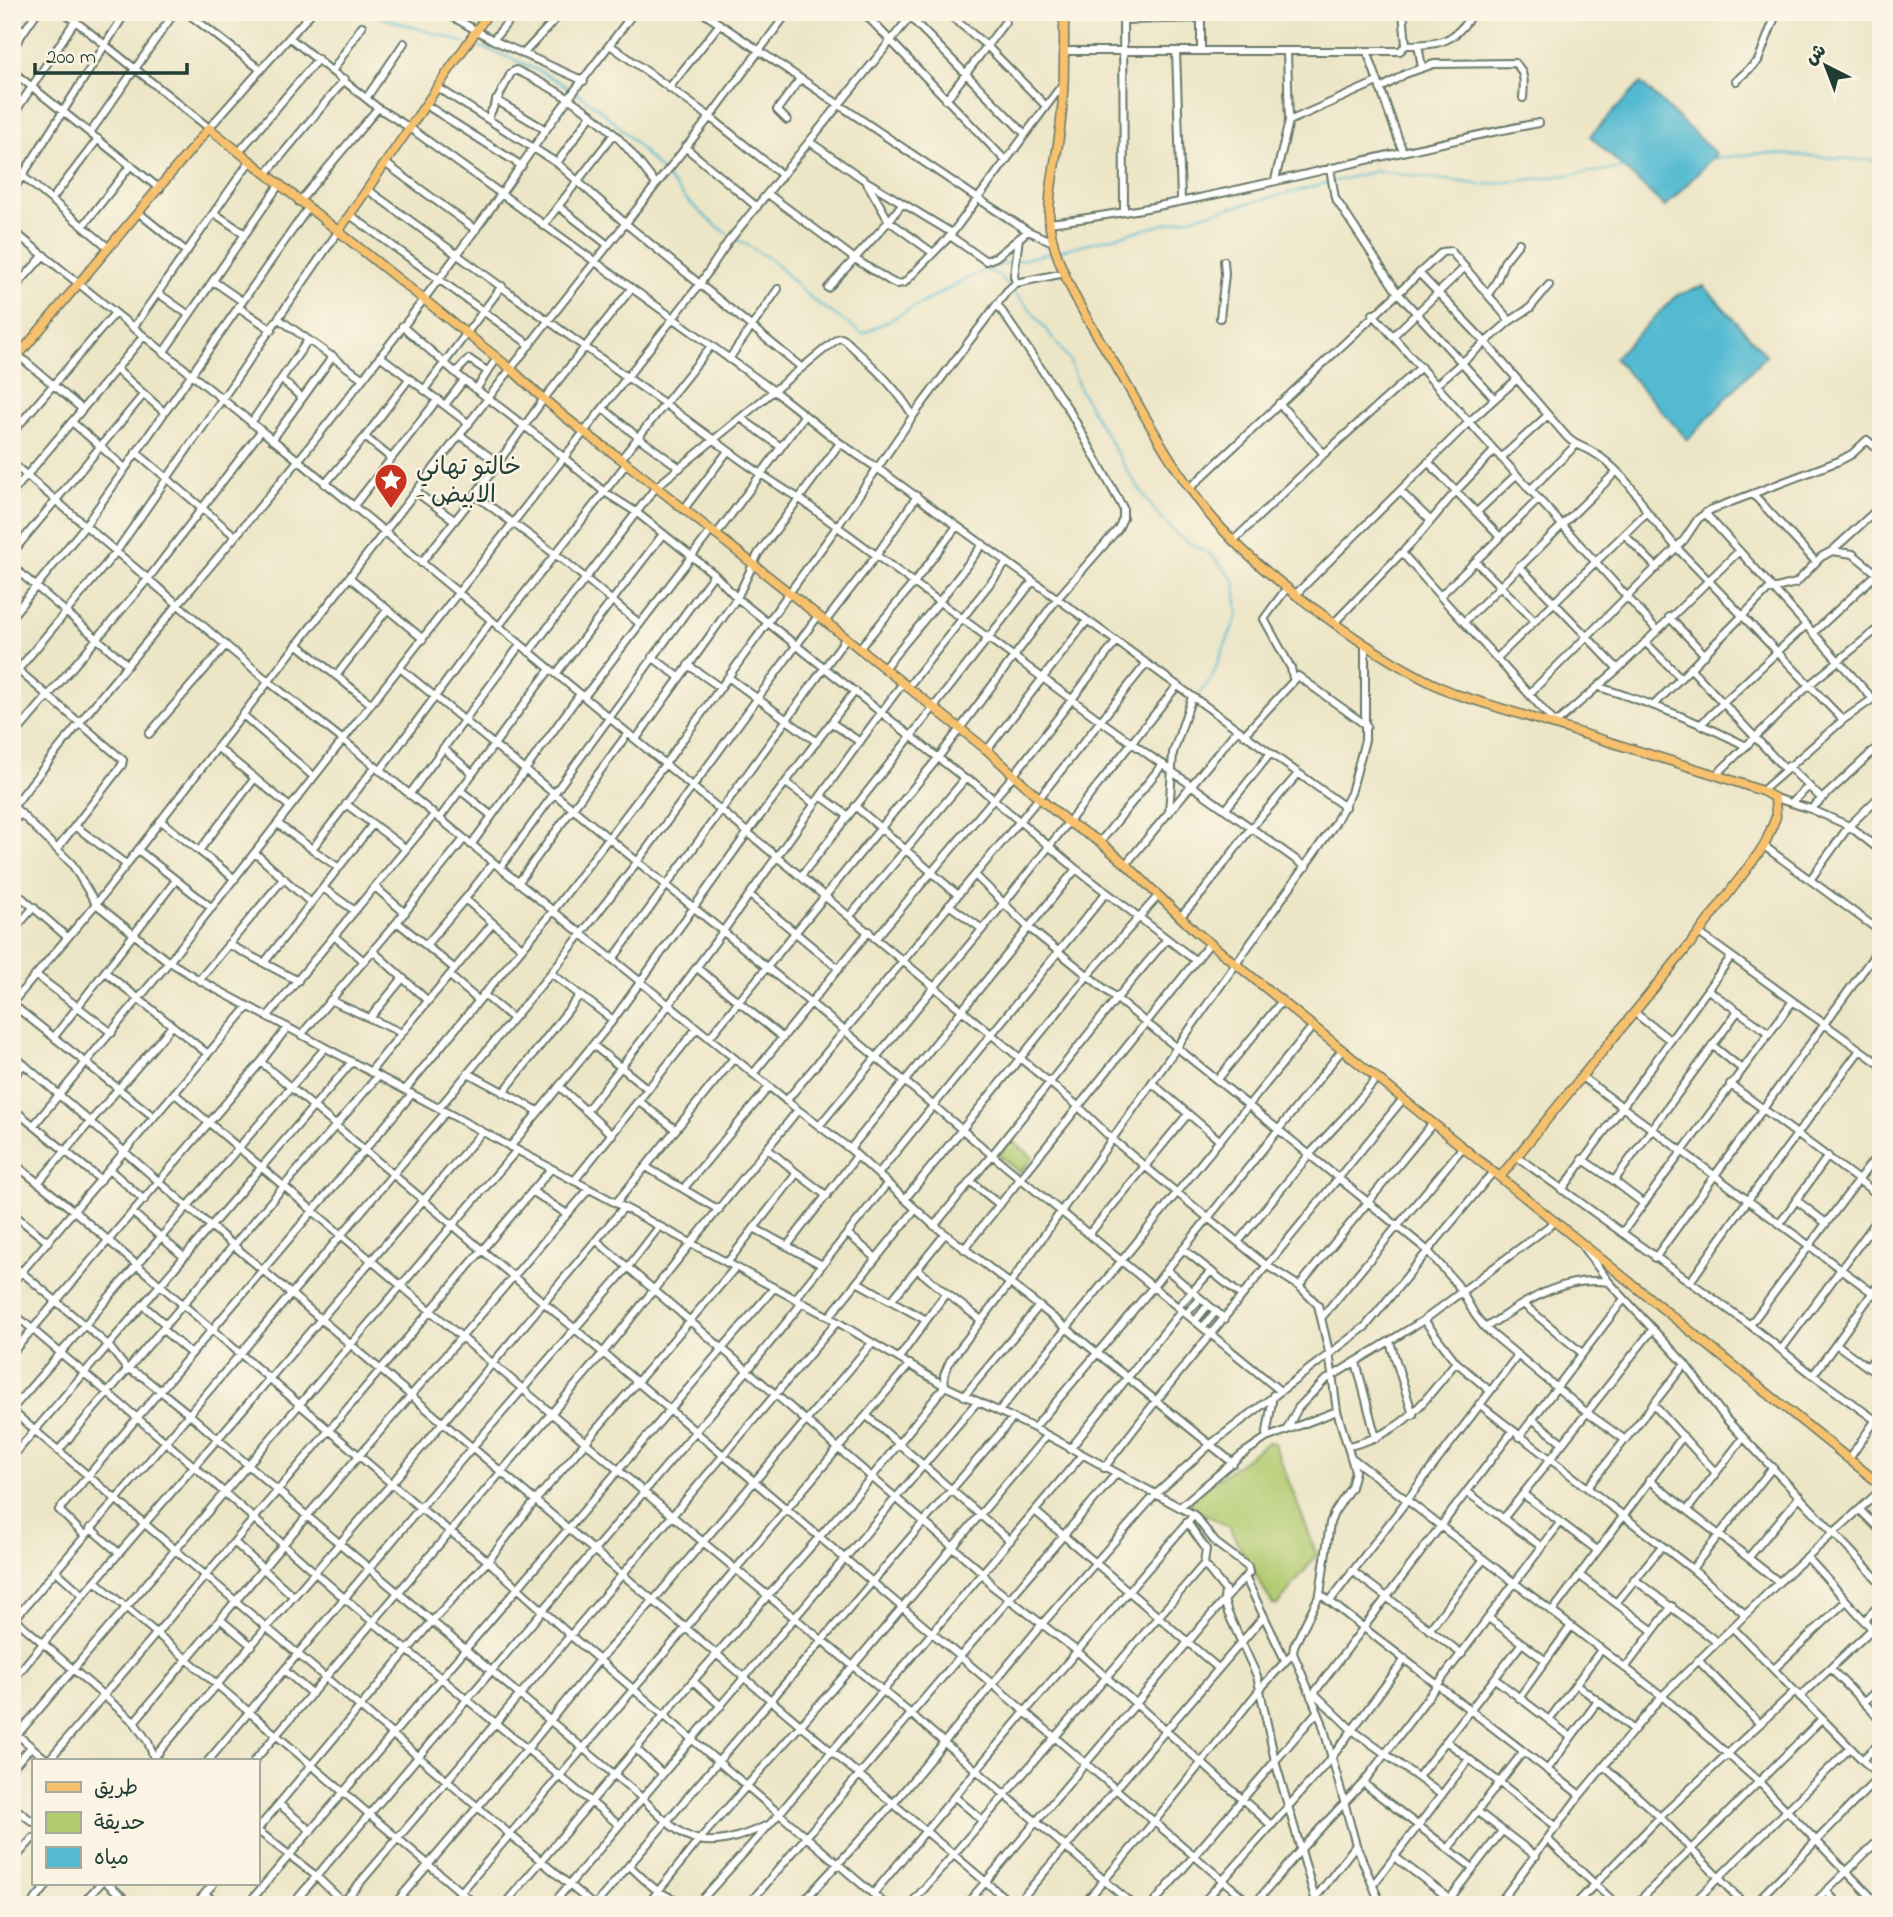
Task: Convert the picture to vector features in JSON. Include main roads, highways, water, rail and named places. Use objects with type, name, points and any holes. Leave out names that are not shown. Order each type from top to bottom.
[{"type":"main road","points":[[338,232],[489,12]]},
{"type":"main road","points":[[1065,12],[1061,124],[1049,223],[1053,244],[1097,335],[1190,488],[1233,541],[1286,589],[1365,645],[1423,680],[1455,694],[1716,775],[1762,791],[1775,799],[1776,817],[1764,846],[1635,1013],[1516,1156],[1497,1174]]},
{"type":"main road","points":[[12,363],[16,353],[80,283],[209,128],[511,369],[583,433],[624,461],[960,728],[1068,822],[1100,842],[1126,864],[1158,897],[1210,943],[1556,1221],[1881,1488]]},
{"type":"water","points":[[1641,83],[1716,154],[1665,207],[1590,136]]},
{"type":"water","points":[[1704,286],[1766,355],[1688,440],[1614,358],[1677,295]]},
{"type":"waterway","points":[[363,12],[466,43]]},
{"type":"waterway","points":[[872,12],[873,15],[877,12]]},
{"type":"waterway","points":[[471,44],[509,57],[579,94],[626,133],[697,210],[730,235]]},
{"type":"waterway","points":[[1711,159],[1761,153],[1881,161]]},
{"type":"waterway","points":[[1058,251],[1376,171],[1484,185],[1625,168]]},
{"type":"waterway","points":[[735,238],[770,259],[813,300],[863,334],[984,270],[1012,262]]},
{"type":"waterway","points":[[1017,261],[1053,252]]},
{"type":"waterway","points":[[986,271],[997,274],[1030,309],[1069,359],[1080,390],[1129,474],[1155,511],[1179,537],[1211,555],[1235,581],[1238,614],[1211,679],[1200,693]]},
{"type":"place","name":"خالتو تهاني - الابيض","points":[[391,510]]}]
